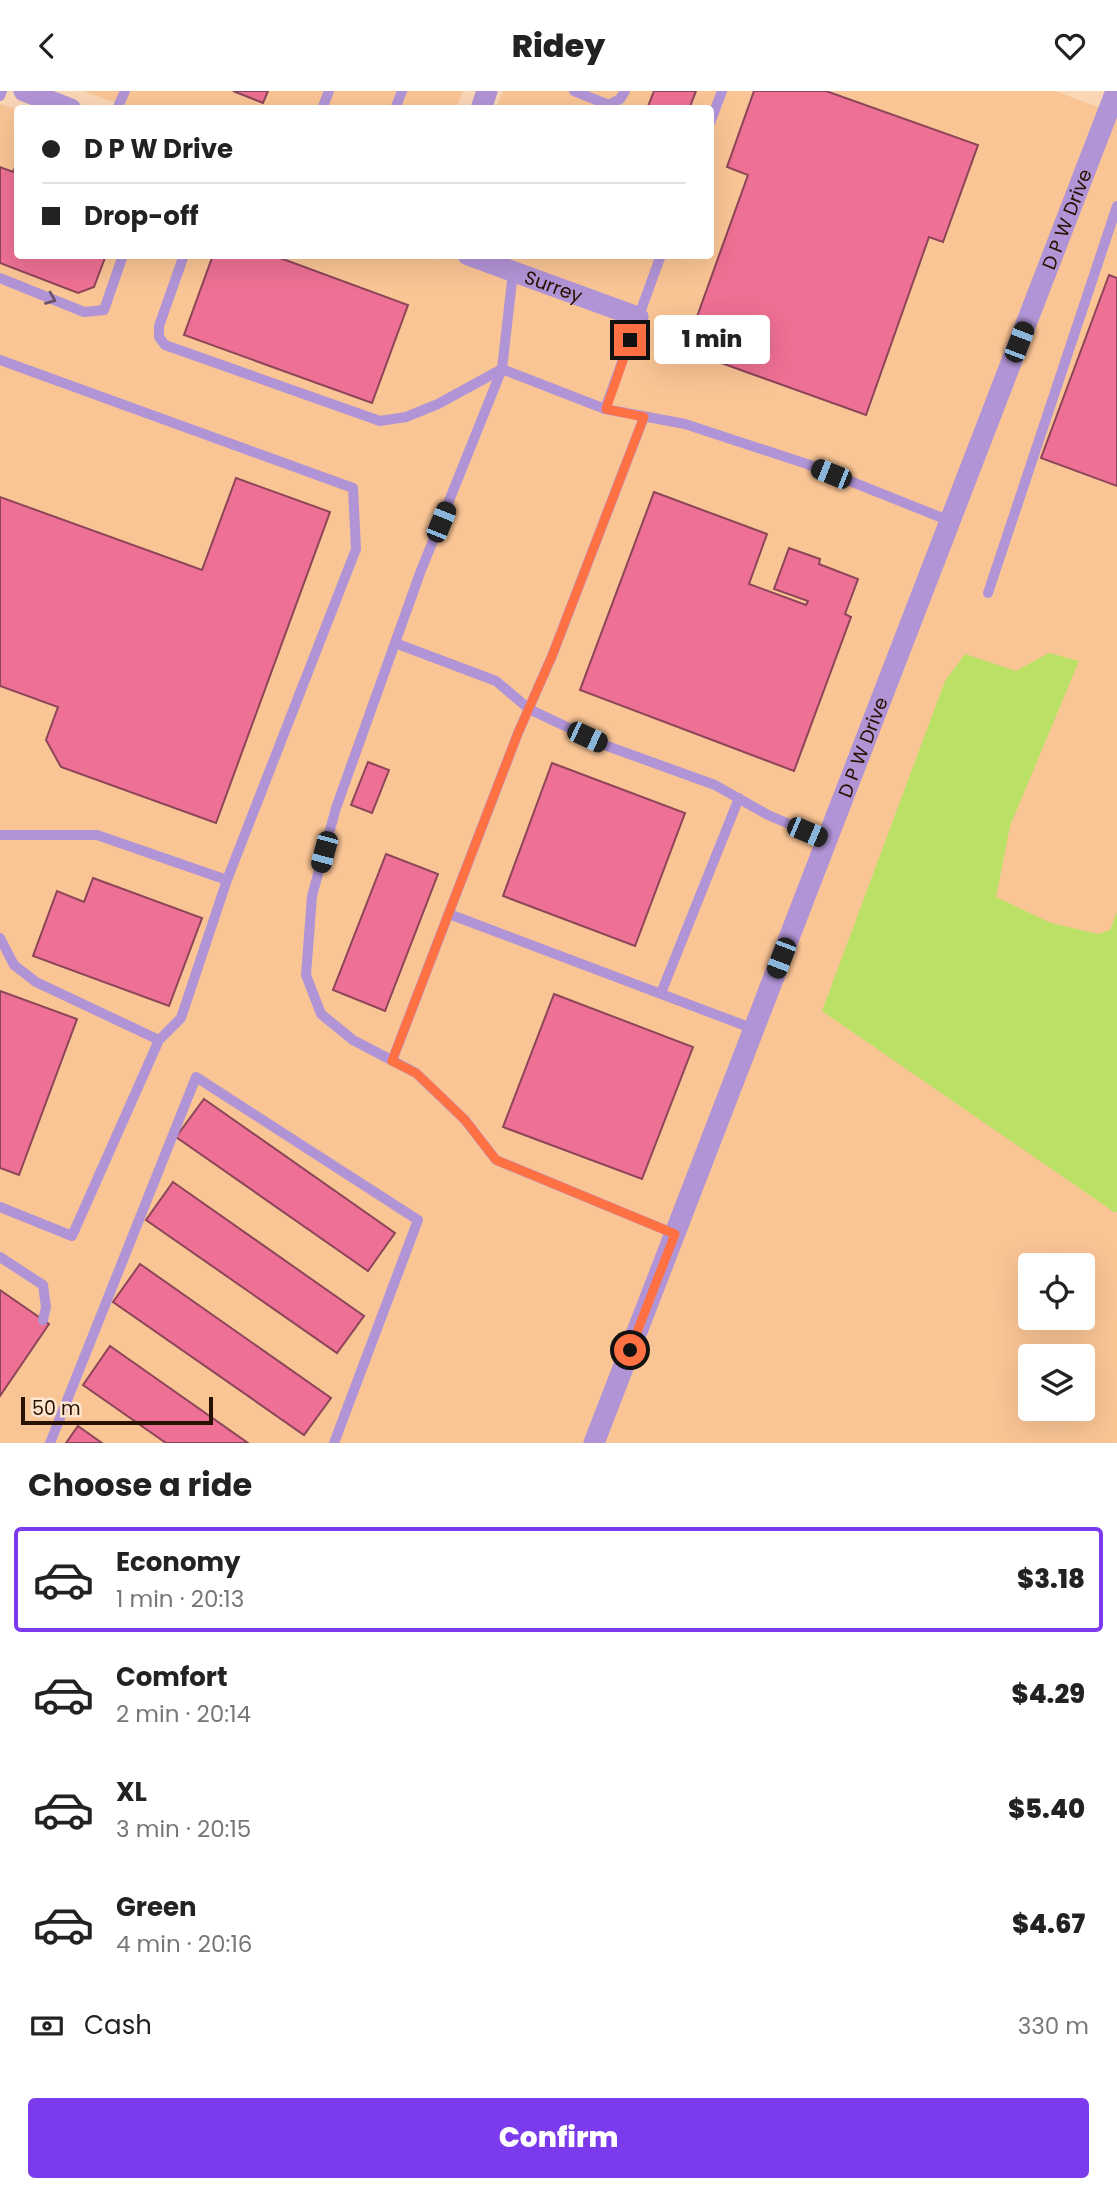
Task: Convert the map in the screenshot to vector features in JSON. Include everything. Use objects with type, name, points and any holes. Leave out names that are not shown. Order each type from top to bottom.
[{"type":"street","points":[[25,91],[61,105]]},
{"type":"street","name":"D P W Drive","points":[[594,1443],[1116,91]]},
{"type":"street","name":"Surrey","points":[[479,259],[638,317]]},
{"type":"lane","points":[[0,96],[2,91]]},
{"type":"lane","points":[[574,91],[609,105],[620,99],[625,91]]},
{"type":"lane","points":[[714,112],[722,91]]},
{"type":"lane","points":[[988,593],[1117,205]]},
{"type":"lane","points":[[0,278],[84,312],[104,310],[122,259]]},
{"type":"lane","points":[[183,259],[159,326],[159,337],[165,345],[380,421],[406,417],[438,404],[502,369],[606,409],[685,424],[807,464],[950,521]]},
{"type":"lane","points":[[606,409],[660,259]]},
{"type":"lane","points":[[513,272],[502,369],[421,573],[337,808],[312,896],[306,975],[321,1014],[353,1040],[416,1073],[465,1120],[496,1160],[675,1234]]},
{"type":"lane","points":[[0,360],[353,488],[356,549],[227,880],[181,1018],[159,1040],[72,1236],[0,1207]]},
{"type":"lane","points":[[392,1061],[644,417]]},
{"type":"lane","points":[[395,643],[496,681],[529,709],[607,746],[715,785],[768,815],[827,840]]},
{"type":"lane","points":[[661,993],[738,799]]},
{"type":"lane","points":[[0,835],[97,835],[227,880]]},
{"type":"lane","points":[[449,914],[754,1028]]},
{"type":"lane","points":[[0,938],[14,965],[36,982],[159,1040]]},
{"type":"lane","points":[[50,1443],[196,1077],[418,1220],[334,1443]]},
{"type":"lane","points":[[0,1257],[43,1285],[46,1307],[43,1319]]},
{"type":"shaded area","points":[[83,91],[463,91],[458,105],[123,105]]},
{"type":"shaded area","points":[[503,91],[1055,91],[1117,114],[1117,1443],[0,1443],[0,104],[14,109],[14,259],[714,259],[714,105],[497,105]]},
{"type":"green space","points":[[1049,653],[1079,661],[1010,826],[996,897],[1051,923],[1098,934],[1110,930],[1117,912],[1117,1212],[822,1011],[945,681],[965,654],[1016,671]]},
{"type":"building","points":[[233,91],[268,91],[263,103]]},
{"type":"building","points":[[654,91],[696,91],[691,105],[649,105]]},
{"type":"building","points":[[754,91],[826,91],[978,145],[943,242],[929,237],[866,415],[685,350],[748,175],[727,167]]},
{"type":"building","points":[[0,167],[13,172],[14,170],[14,259],[104,259],[94,287],[78,293],[0,263]]},
{"type":"building","points":[[212,259],[283,259],[408,305],[372,403],[184,335]]},
{"type":"building","points":[[1109,275],[1117,278],[1117,486],[1041,458]]},
{"type":"building","points":[[236,478],[330,512],[216,823],[61,767],[46,740],[58,707],[0,686],[0,497],[202,570]]},
{"type":"building","points":[[654,492],[767,534],[749,584],[806,605],[808,601],[774,589],[789,548],[820,559],[819,564],[858,579],[845,614],[851,617],[794,771],[580,690]]},
{"type":"building","points":[[368,762],[389,770],[372,813],[351,805]]},
{"type":"building","points":[[552,763],[685,813],[635,946],[503,896]]},
{"type":"building","points":[[386,854],[438,874],[385,1011],[333,990]]},
{"type":"building","points":[[93,878],[202,918],[169,1006],[33,956],[57,891],[84,902]]},
{"type":"building","points":[[0,991],[77,1019],[19,1175],[0,1168]]},
{"type":"building","points":[[554,994],[693,1047],[642,1179],[503,1127]]},
{"type":"building","points":[[204,1099],[395,1233],[368,1271],[176,1137]]},
{"type":"building","points":[[173,1182],[364,1316],[337,1353],[146,1220]]},
{"type":"building","points":[[140,1264],[331,1398],[304,1435],[113,1302]]},
{"type":"building","points":[[0,1290],[49,1324],[0,1396]]},
{"type":"building","points":[[110,1346],[248,1443],[166,1443],[83,1385]]},
{"type":"building","points":[[78,1426],[102,1443],[66,1443]]},
{"type":"route","points":[[630,340],[606,409],[644,417],[552,656],[518,733],[392,1061],[416,1073],[433,1089],[465,1120],[496,1160],[675,1234],[630,1350]]}]
